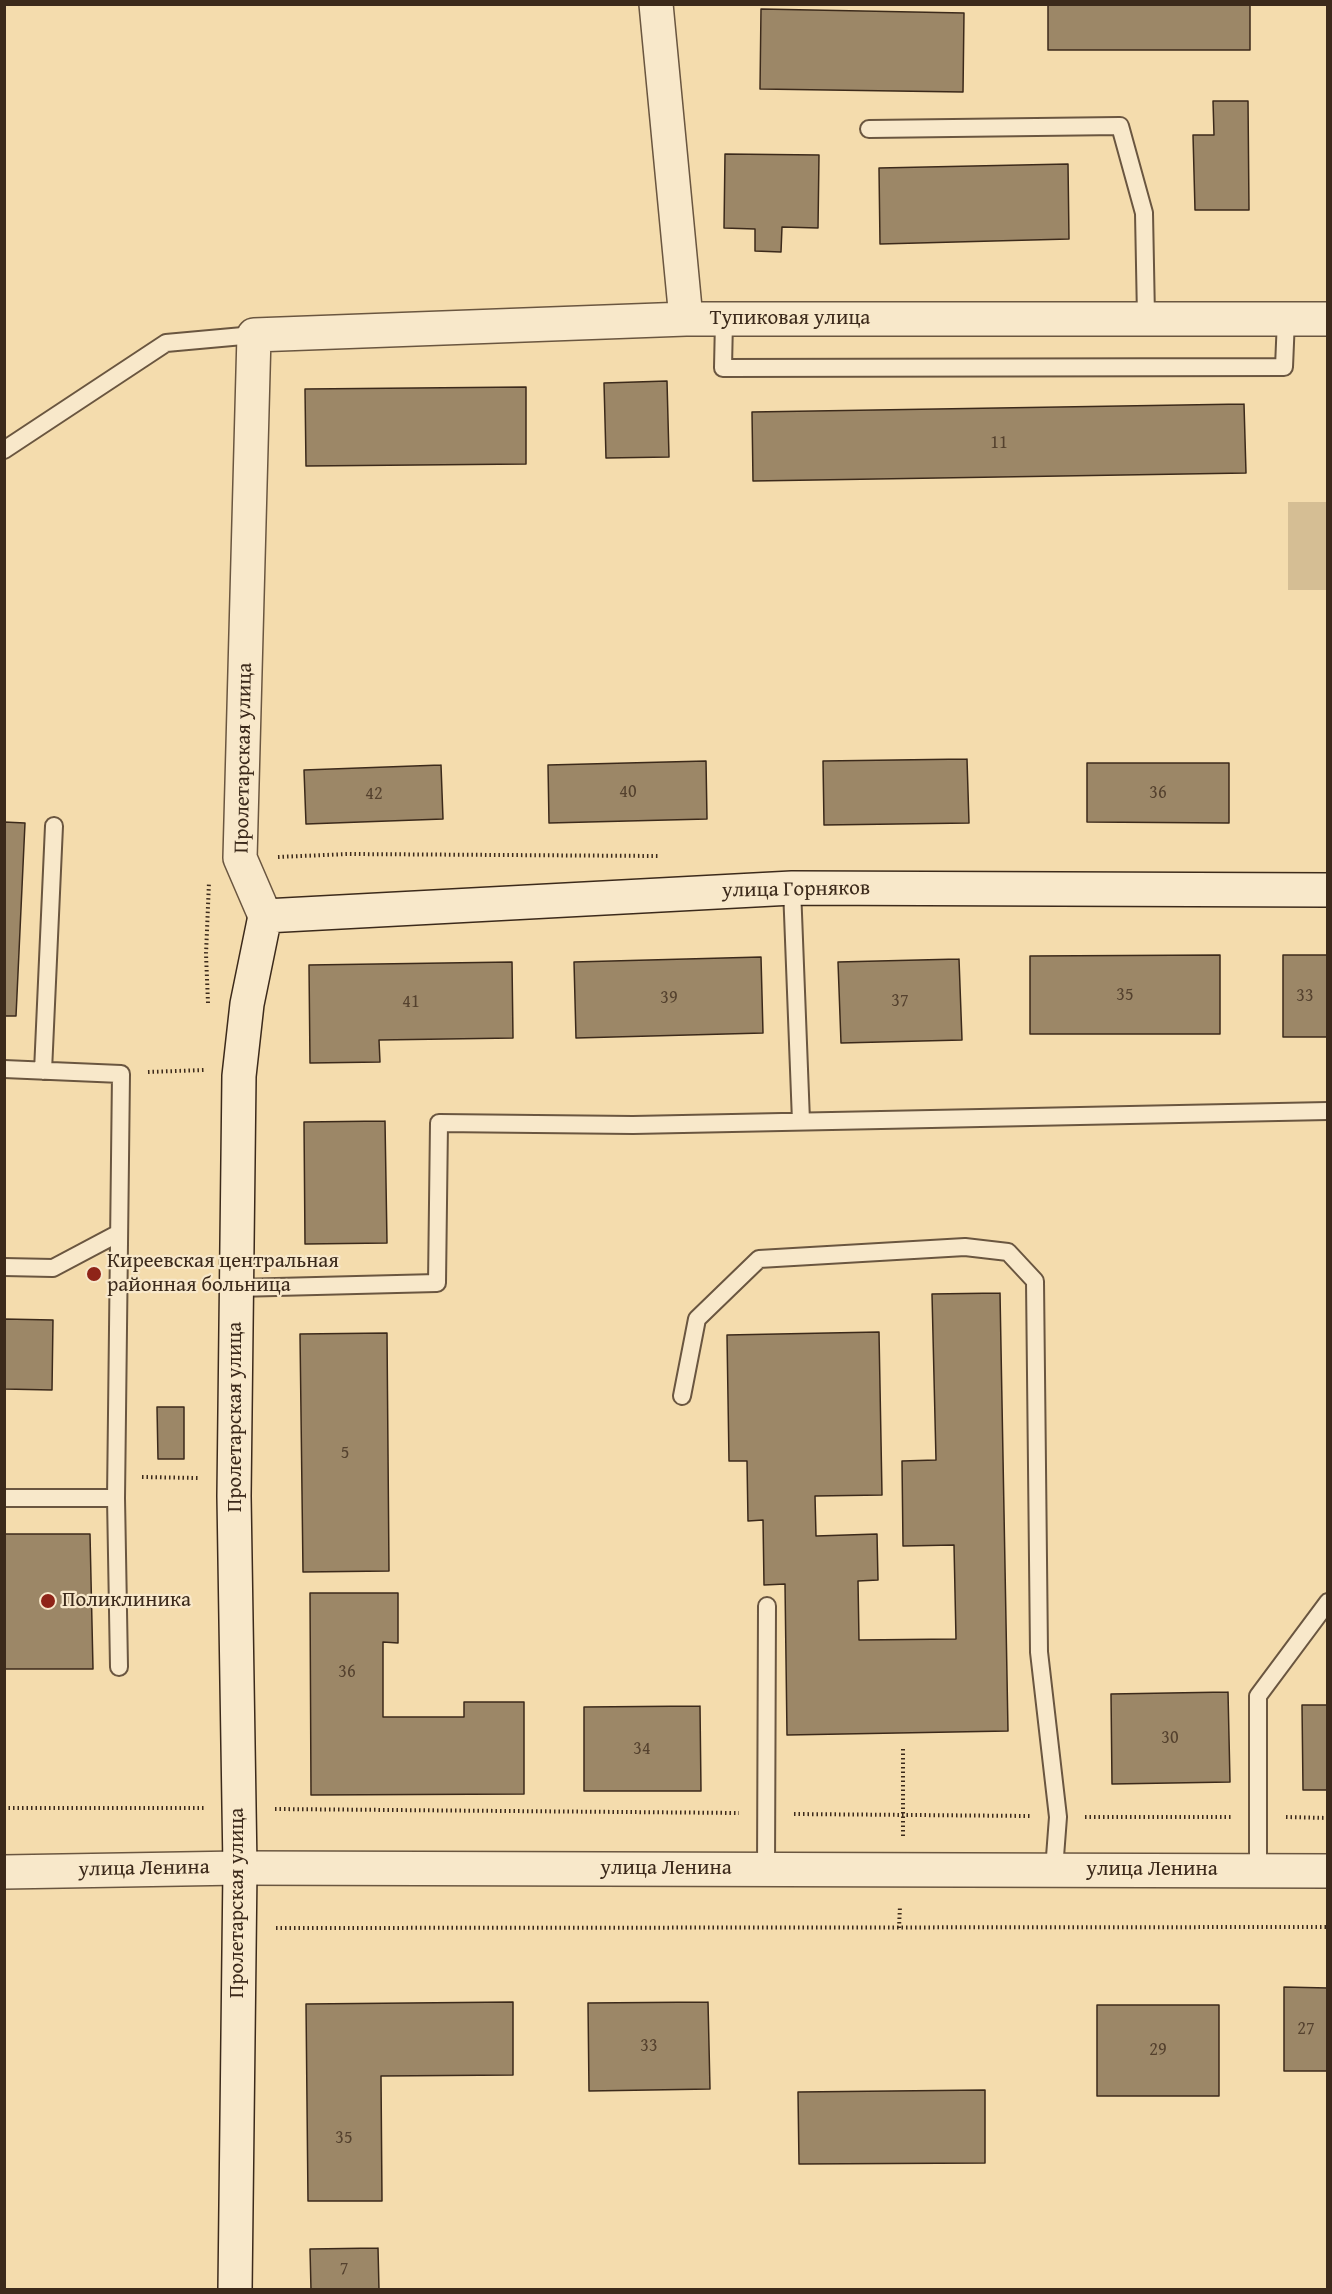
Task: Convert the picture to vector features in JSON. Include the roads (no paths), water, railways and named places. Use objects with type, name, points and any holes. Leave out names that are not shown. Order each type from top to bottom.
[{"type":"street","points":[[656,4],[686,320]]},
{"type":"street","name":"Тупиковая улица","points":[[254,335],[686,320],[1146,317],[1328,319]]},
{"type":"street","name":"Пролетарская улица","points":[[235,2289],[240,1868],[234,1496],[239,1076],[247,1004],[265,916],[240,858],[254,335]]},
{"type":"street","name":"улица Горняков","points":[[265,916],[792,888],[1328,890]]},
{"type":"street","name":"улица Ленина","points":[[4,1872],[240,1868],[1328,1871]]},
{"type":"lane","points":[[869,129],[1120,126],[1144,213],[1146,317]]},
{"type":"lane","points":[[724,320],[723,368],[1284,367],[1286,319]]},
{"type":"lane","points":[[4,450],[166,343],[254,335]]},
{"type":"lane","points":[[43,1071],[54,826]]},
{"type":"lane","points":[[792,888],[801,1121]]},
{"type":"lane","points":[[4,1069],[121,1074],[116,1498],[119,1667]]},
{"type":"lane","points":[[236,1288],[437,1283],[439,1123],[633,1125],[1328,1111]]},
{"type":"lane","points":[[4,1267],[53,1268],[119,1233]]},
{"type":"lane","points":[[682,1396],[697,1319],[759,1259],[965,1247],[1008,1252],[1035,1281],[1039,1652],[1058,1816],[1054,1870]]},
{"type":"lane","points":[[4,1498],[116,1498]]},
{"type":"lane","points":[[1258,1871],[1258,1696],[1328,1602]]},
{"type":"lane","points":[[766,1869],[767,1606]]},
{"type":"place","name":"Киреевская центральная районная больница","points":[[94,1274]]},
{"type":"place","name":"Поликлиника","points":[[48,1601]]}]
